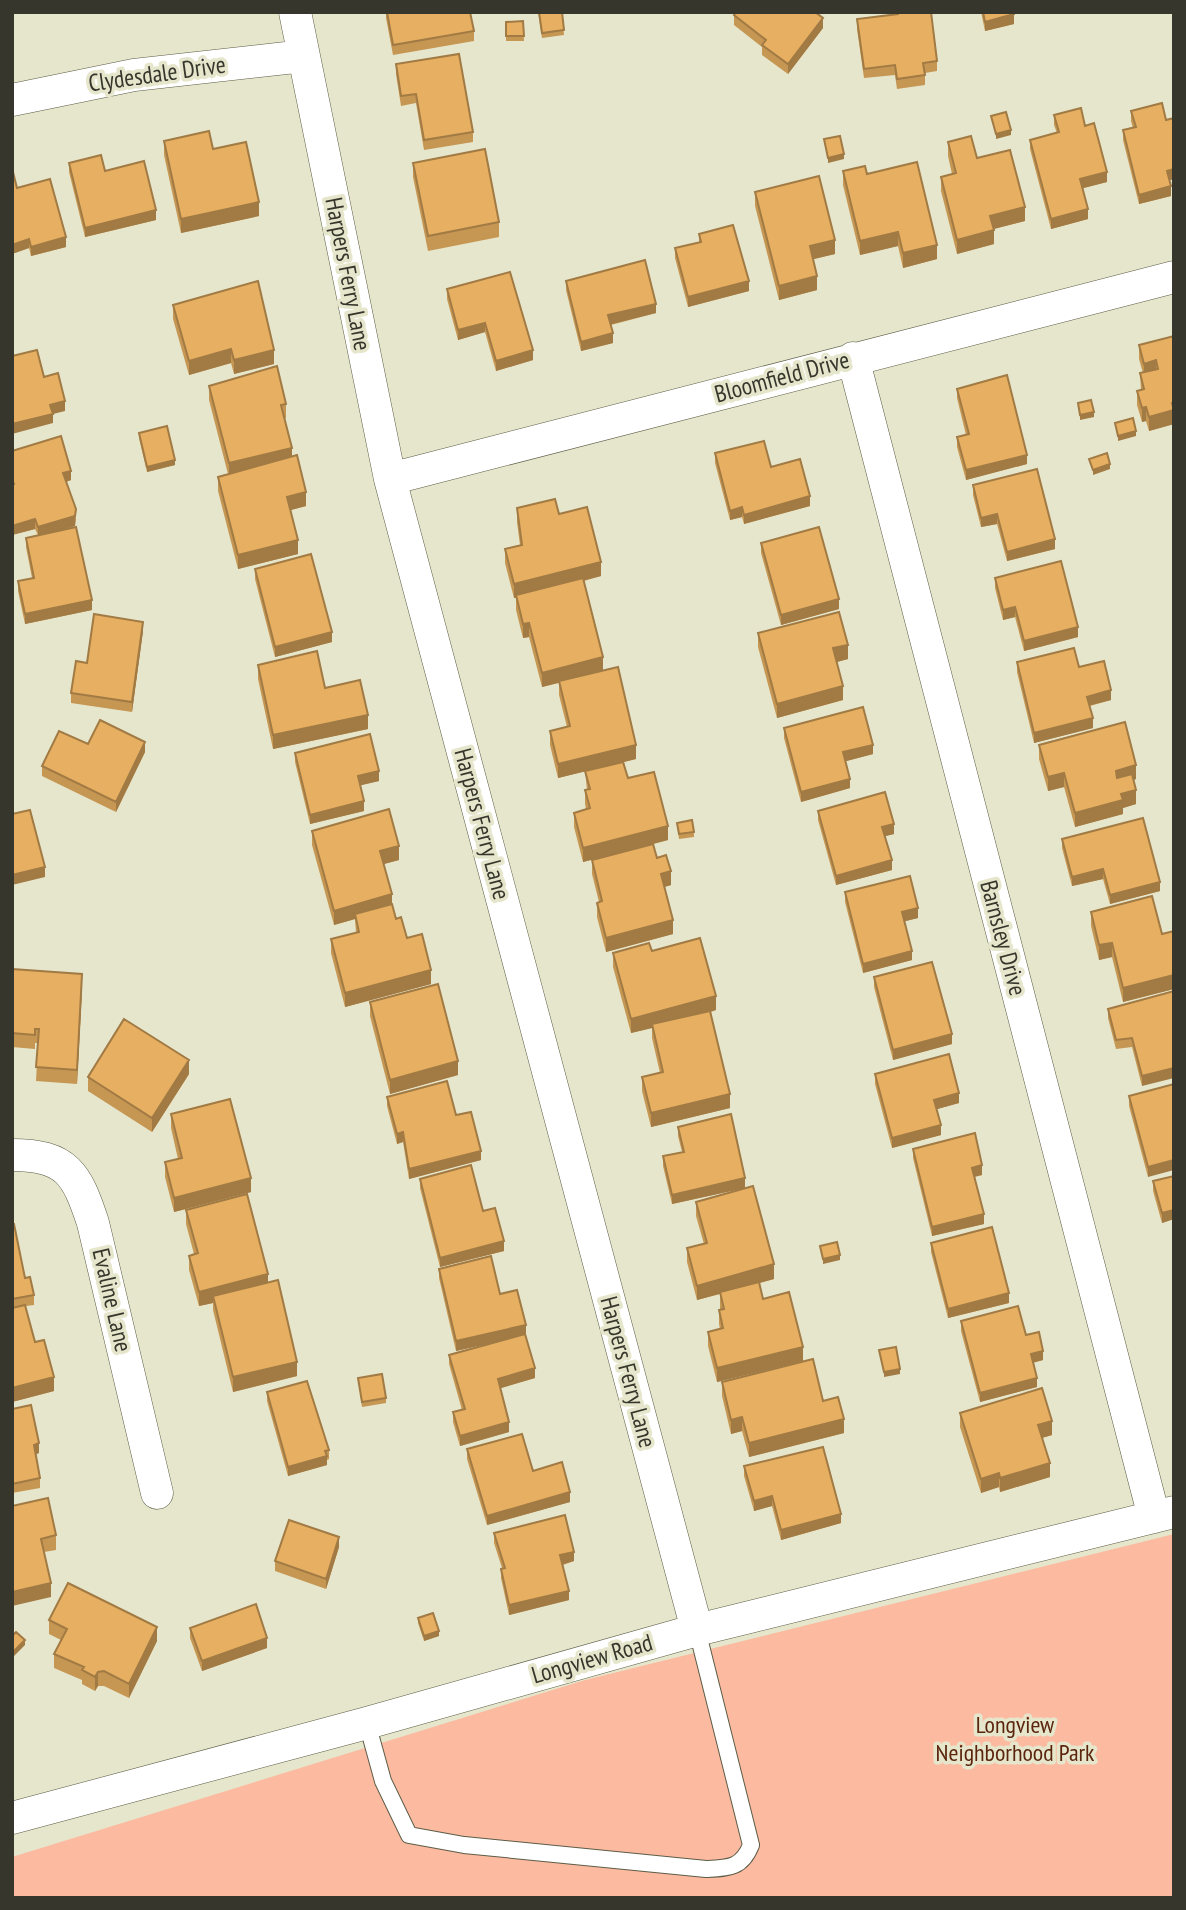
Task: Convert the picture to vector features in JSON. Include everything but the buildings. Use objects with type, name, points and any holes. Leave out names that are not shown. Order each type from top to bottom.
[{"type":"street","name":"Harpers Ferry Lane","points":[[295,12],[390,479],[697,1630]]},
{"type":"street","name":"Clydesdale Drive","points":[[12,100],[134,75],[304,56]]},
{"type":"street","name":"Bloomfield Drive","points":[[390,479],[1174,277]]},
{"type":"street","name":"Barnsley Drive","points":[[853,358],[1164,1515]]},
{"type":"street","name":"Evaline Lane","points":[[12,1154],[41,1155],[62,1166],[82,1189],[93,1223],[157,1493]]},
{"type":"street","name":"Longview Road","points":[[12,1818],[697,1630],[1164,1515]]},
{"type":"lane","points":[[366,1723],[383,1781],[409,1835],[464,1845],[706,1869],[732,1868],[746,1859],[751,1845],[697,1630]]},
{"type":"green space","name":"Longview Neighborhood Park","points":[[1174,1534],[1174,1898],[12,1898],[12,1857],[585,1680]]}]
